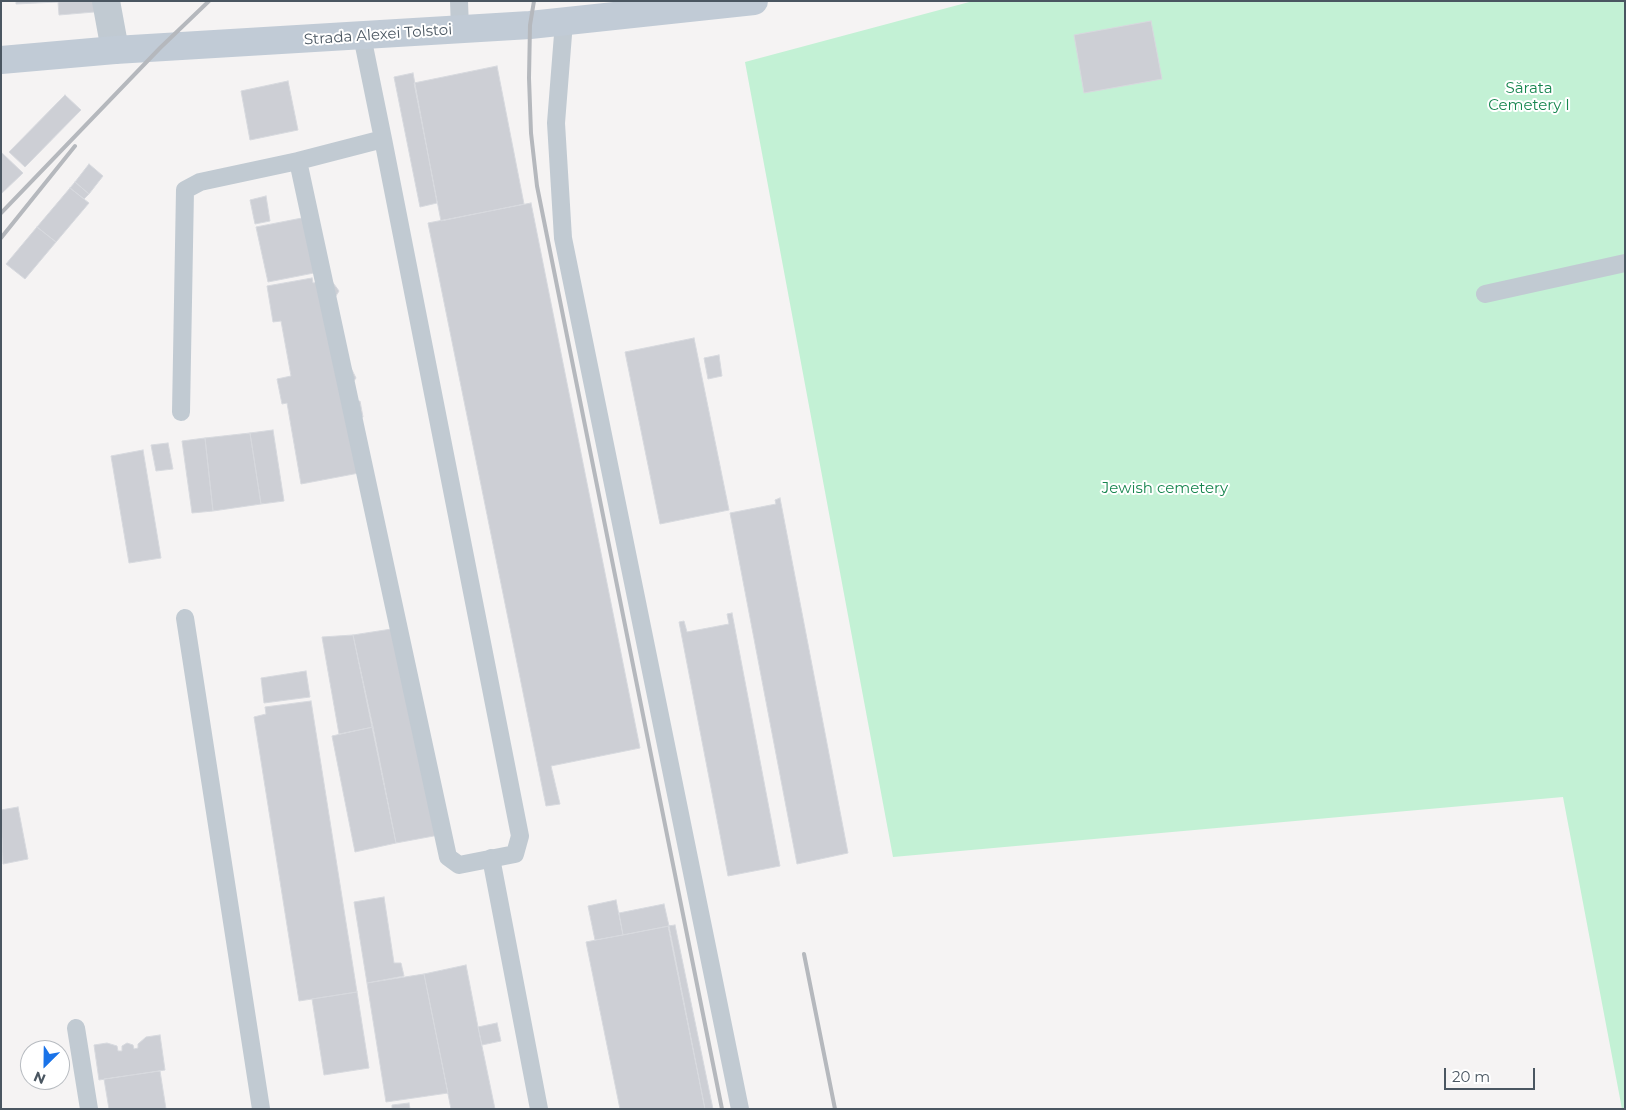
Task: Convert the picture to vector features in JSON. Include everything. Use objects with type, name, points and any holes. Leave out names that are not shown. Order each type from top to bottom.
[{"type":"main road","name":"Strada Alexei Tolstoi","points":[[1,60],[115,50],[564,22],[754,1]]},
{"type":"street","points":[[106,1],[115,50]]},
{"type":"lane","points":[[458,1],[460,29]]},
{"type":"lane","points":[[564,22],[556,122],[564,238],[740,1109]]},
{"type":"lane","points":[[298,161],[448,857],[459,865],[515,854],[520,836],[362,36]]},
{"type":"lane","points":[[181,412],[185,190],[200,182],[298,161],[383,139]]},
{"type":"lane","points":[[1485,294],[1625,263]]},
{"type":"lane","points":[[185,618],[261,1109]]},
{"type":"lane","points":[[491,858],[539,1109]]},
{"type":"lane","points":[[76,1028],[89,1109]]},
{"type":"green space","name":"Jewish cemetery","points":[[973,1],[1625,1],[1625,1109],[1622,1109],[1563,797],[893,857],[745,62]]},
{"type":"building","points":[[16,1],[104,1],[106,11],[59,15],[58,2],[16,4]]},
{"type":"building","points":[[1151,21],[1162,79],[1084,93],[1074,35]]},
{"type":"building","points":[[497,66],[524,204],[441,221],[414,83]]},
{"type":"building","points":[[413,73],[437,203],[420,207],[394,77]]},
{"type":"building","points":[[288,81],[298,130],[250,140],[241,91]]},
{"type":"building","points":[[65,95],[81,110],[25,167],[9,152]]},
{"type":"building","points":[[1,152],[23,173],[1,194]]},
{"type":"building","points":[[89,164],[103,176],[89,194],[75,182]]},
{"type":"building","points":[[75,182],[89,194],[84,199],[70,188]]},
{"type":"building","points":[[70,188],[89,203],[56,242],[37,227]]},
{"type":"building","points":[[266,196],[270,221],[255,224],[250,200]]},
{"type":"building","points":[[531,203],[640,748],[551,766],[560,804],[546,806],[428,223]]},
{"type":"building","points":[[307,217],[319,272],[268,282],[256,227]]},
{"type":"building","points":[[37,227],[56,242],[25,279],[6,264]]},
{"type":"building","points":[[312,278],[313,283],[331,280],[339,291],[334,299],[347,360],[356,378],[348,389],[345,404],[360,401],[363,417],[348,420],[359,473],[301,484],[287,403],[282,404],[277,379],[291,376],[281,321],[273,322],[267,286]]},
{"type":"building","points":[[694,338],[729,510],[660,524],[625,352]]},
{"type":"building","points":[[719,355],[722,376],[708,379],[704,358]]},
{"type":"building","points":[[273,430],[284,501],[261,504],[250,433]]},
{"type":"building","points":[[250,433],[261,504],[213,511],[205,438]]},
{"type":"building","points":[[205,438],[213,511],[192,513],[182,441]]},
{"type":"building","points":[[168,443],[173,469],[156,471],[151,445]]},
{"type":"building","points":[[143,450],[161,558],[129,563],[111,456]]},
{"type":"building","points":[[780,498],[848,853],[797,864],[730,513],[776,504],[775,500]]},
{"type":"building","points":[[732,613],[780,866],[728,876],[679,622],[684,621],[687,632],[729,624],[727,614]]},
{"type":"building","points":[[398,628],[439,835],[396,843],[353,635]]},
{"type":"building","points":[[353,635],[373,727],[339,734],[322,637]]},
{"type":"building","points":[[306,671],[310,697],[264,703],[261,678]]},
{"type":"building","points":[[311,701],[357,992],[299,1001],[254,717],[266,714],[265,707]]},
{"type":"building","points":[[373,727],[396,843],[355,852],[332,736]]},
{"type":"building","points":[[18,807],[28,859],[3,864],[1,810]]},
{"type":"building","points":[[384,897],[394,963],[401,963],[404,976],[367,983],[354,902]]},
{"type":"building","points":[[616,900],[623,935],[595,940],[588,906]]},
{"type":"building","points":[[664,904],[669,926],[623,935],[619,913]]},
{"type":"building","points":[[675,925],[713,1109],[705,1109],[668,926]]},
{"type":"building","points":[[669,926],[705,1109],[620,1109],[586,942]]},
{"type":"building","points":[[466,965],[495,1109],[451,1109],[424,974]]},
{"type":"building","points":[[424,974],[448,1093],[386,1102],[367,983]]},
{"type":"building","points":[[357,992],[369,1068],[324,1075],[312,999]]},
{"type":"building","points":[[497,1023],[501,1041],[482,1045],[478,1027]]},
{"type":"building","points":[[160,1035],[165,1070],[99,1080],[94,1045],[107,1043],[117,1046],[118,1051],[122,1051],[122,1046],[127,1043],[133,1045],[134,1049],[138,1048],[138,1044],[146,1037]]},
{"type":"building","points":[[160,1071],[166,1109],[109,1109],[104,1079]]},
{"type":"building","points":[[409,1103],[410,1109],[392,1109],[392,1105]]},
{"type":"railway","points":[[1,213],[160,48],[209,1]]},
{"type":"railway","points":[[534,1],[530,25],[529,78],[531,133],[537,186],[722,1109]]},
{"type":"railway","points":[[1,238],[75,146]]},
{"type":"railway","points":[[804,954],[835,1109]]},
{"type":"park label","name":"Sărata Cemetery I","points":[[1529,98]]}]
